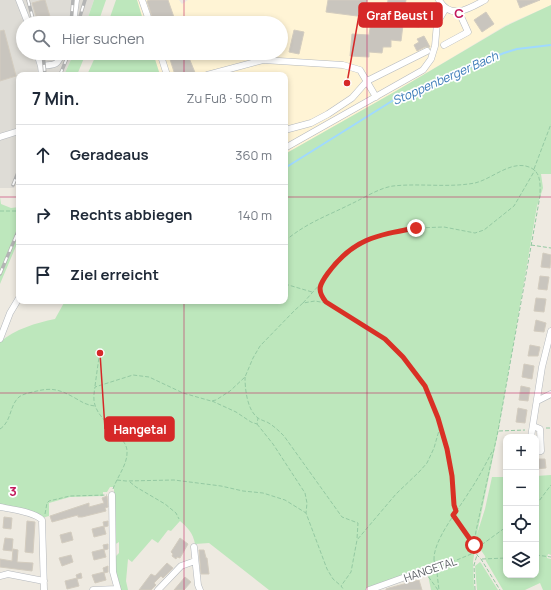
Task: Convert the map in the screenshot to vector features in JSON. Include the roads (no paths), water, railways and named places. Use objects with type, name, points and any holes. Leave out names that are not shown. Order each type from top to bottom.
[{"type":"street","points":[[19,0],[25,16]]},
{"type":"street","points":[[74,16],[76,0]]},
{"type":"street","points":[[142,0],[148,16]]},
{"type":"street","points":[[439,0],[446,8],[459,12],[485,0]]},
{"type":"street","points":[[288,146],[423,70],[431,59],[435,46],[437,23],[446,8]]},
{"type":"street","points":[[444,45],[468,32],[459,12]]},
{"type":"street","points":[[288,129],[311,123],[328,114],[352,98],[367,82],[427,51]]},
{"type":"street","points":[[39,60],[42,72]]},
{"type":"street","points":[[41,66],[52,66],[59,60]]},
{"type":"street","points":[[162,60],[166,72]]},
{"type":"street","points":[[218,72],[263,60],[343,65],[360,70],[376,96]]},
{"type":"street","points":[[0,137],[16,132]]},
{"type":"street","points":[[0,339],[10,313],[16,303]]},
{"type":"street","points":[[531,434],[542,367],[551,331]]},
{"type":"street","points":[[537,401],[551,394]]},
{"type":"street","points":[[532,428],[540,429],[541,451],[539,451]]},
{"type":"street","points":[[93,590],[117,589],[113,572],[112,495]]},
{"type":"street","points":[[0,507],[37,516],[42,520],[44,590]]},
{"type":"street","points":[[194,547],[200,590]]},
{"type":"street","points":[[158,590],[181,566],[195,561]]},
{"type":"street","points":[[0,576],[8,574],[44,581]]},
{"type":"street","name":"HANGETAL","points":[[370,590],[411,575]]},
{"type":"waterway","name":"Stoppenberger Bach","points":[[288,166],[400,96],[504,53],[517,49],[551,45]]},
{"type":"railway","points":[[28,0],[32,16]]},
{"type":"railway","points":[[72,16],[73,0]]},
{"type":"railway","points":[[80,16],[85,0]]},
{"type":"railway","points":[[44,60],[45,72]]},
{"type":"railway","points":[[61,72],[66,60]]},
{"type":"railway","points":[[13,185],[16,178]]},
{"type":"railway","points":[[0,274],[16,236]]},
{"type":"place","name":"Graf Beust I","points":[[347,83]]},
{"type":"place","name":"Hangetal","points":[[100,353]]}]
